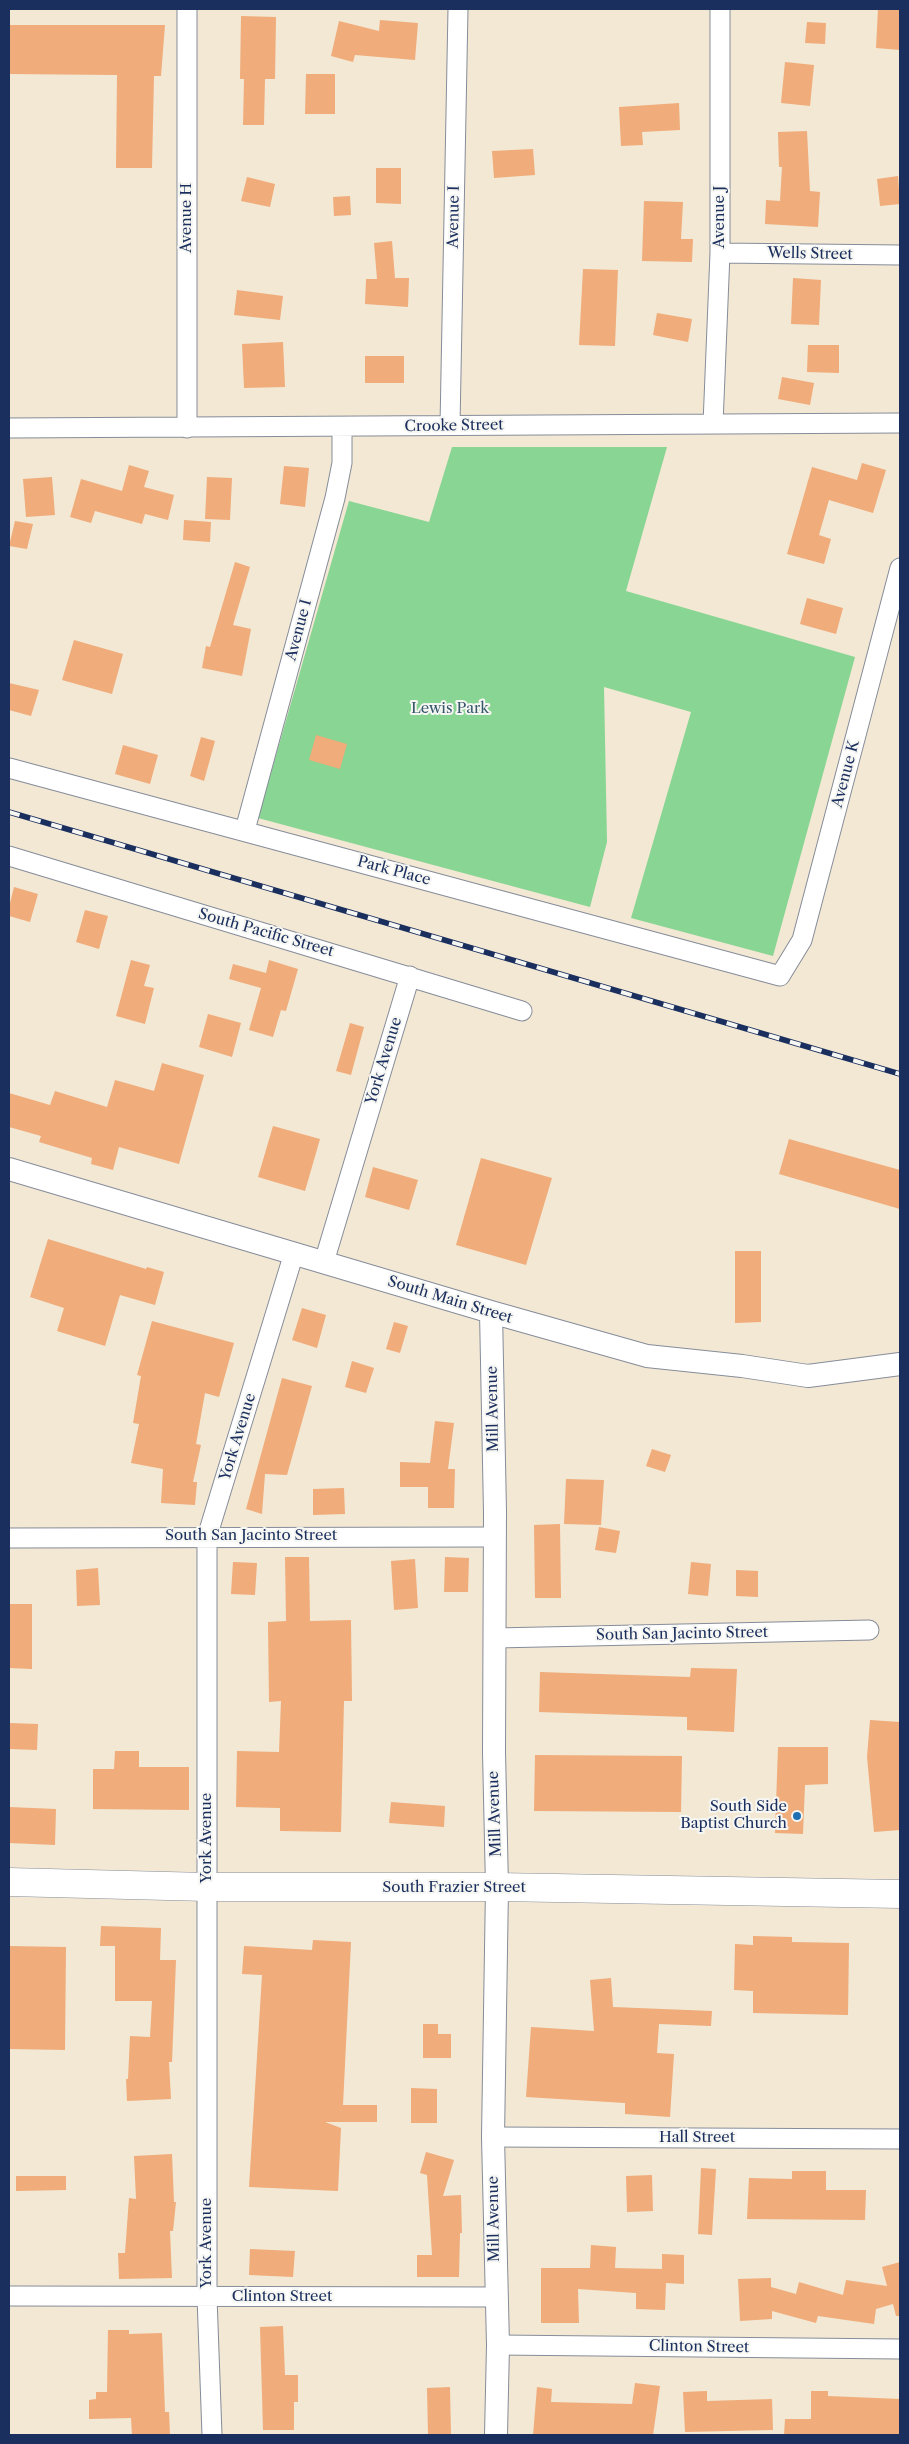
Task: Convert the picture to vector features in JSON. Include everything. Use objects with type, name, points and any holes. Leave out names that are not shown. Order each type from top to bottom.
[{"type":"main road","name":"South Frazier Street","points":[[9,1882],[207,1887],[497,1887],[900,1894]]},
{"type":"street","name":"Avenue H","points":[[187,9],[187,428]]},
{"type":"street","name":"Avenue I","points":[[450,425],[458,9]]},
{"type":"street","name":"Avenue J","points":[[713,424],[720,253],[720,9]]},
{"type":"street","name":"Wells Street","points":[[720,253],[900,255]]},
{"type":"street","name":"Crooke Street","points":[[9,428],[342,428],[450,425],[900,423]]},
{"type":"street","name":"Avenue I","points":[[244,830],[335,498],[342,463],[342,428]]},
{"type":"street","name":"Avenue K","points":[[780,976],[802,940],[900,568]]},
{"type":"street","name":"Park Place","points":[[9,768],[780,976]]},
{"type":"street","name":"South Pacific Street","points":[[9,856],[522,1011]]},
{"type":"street","name":"York Avenue","points":[[324,1262],[410,976]]},
{"type":"street","name":"South Main Street","points":[[9,1169],[491,1312],[648,1356],[742,1366],[808,1376],[900,1364]]},
{"type":"street","name":"York Avenue","points":[[212,2435],[208,2297],[207,1537],[294,1253]]},
{"type":"street","name":"Mill Avenue","points":[[491,1312],[495,1638],[494,1752],[497,1887],[493,2137],[498,2345],[496,2435]]},
{"type":"street","name":"South San Jacinto Street","points":[[9,1538],[494,1537]]},
{"type":"street","name":"South San Jacinto Street","points":[[495,1638],[869,1630]]},
{"type":"street","name":"Hall Street","points":[[493,2137],[900,2139]]},
{"type":"street","name":"Clinton Street","points":[[9,2296],[496,2298]]},
{"type":"street","name":"Clinton Street","points":[[498,2345],[900,2349]]},
{"type":"green space","name":"Lewis Park","points":[[452,447],[667,447],[626,591],[855,657],[773,956],[631,918],[691,712],[604,687],[607,842],[590,907],[258,818],[349,501],[429,522]]},
{"type":"building","points":[[878,9],[900,9],[900,50],[876,48]]},
{"type":"building","points":[[241,16],[276,17],[275,79],[265,79],[264,125],[243,125],[244,79],[240,79]]},
{"type":"building","points":[[380,20],[418,23],[415,60],[355,55],[353,62],[331,56],[339,21],[379,31]]},
{"type":"building","points":[[807,22],[826,23],[825,44],[805,43]]},
{"type":"building","points":[[9,25],[165,25],[161,76],[154,76],[152,168],[116,168],[117,75],[9,74]]},
{"type":"building","points":[[785,62],[814,65],[810,106],[781,103]]},
{"type":"building","points":[[306,74],[335,74],[335,114],[305,114]]},
{"type":"building","points":[[679,103],[680,130],[642,132],[643,145],[621,146],[619,107]]},
{"type":"building","points":[[807,131],[810,191],[820,192],[818,227],[765,224],[766,200],[780,201],[782,167],[779,167],[778,132]]},
{"type":"building","points":[[533,149],[535,175],[494,178],[492,151]]},
{"type":"building","points":[[376,168],[401,168],[401,204],[376,203]]},
{"type":"building","points":[[898,176],[900,204],[880,206],[877,179]]},
{"type":"building","points":[[247,177],[275,184],[270,207],[241,201]]},
{"type":"building","points":[[350,196],[351,215],[334,216],[333,197]]},
{"type":"building","points":[[644,201],[683,202],[681,239],[693,239],[692,262],[642,261]]},
{"type":"building","points":[[392,241],[395,278],[409,278],[408,307],[365,304],[366,279],[377,279],[374,243]]},
{"type":"building","points":[[583,269],[618,270],[615,346],[579,345]]},
{"type":"building","points":[[793,278],[821,280],[819,325],[791,324]]},
{"type":"building","points":[[237,290],[283,296],[280,320],[234,315]]},
{"type":"building","points":[[657,313],[692,319],[688,342],[653,335]]},
{"type":"building","points":[[283,342],[285,387],[244,388],[242,344]]},
{"type":"building","points":[[808,345],[839,345],[839,373],[807,372]]},
{"type":"building","points":[[365,356],[404,356],[404,383],[365,383]]},
{"type":"building","points":[[782,377],[814,383],[810,405],[778,399]]},
{"type":"building","points":[[862,463],[886,470],[873,513],[829,500],[819,535],[831,539],[824,564],[787,554],[812,467],[857,480]]},
{"type":"building","points":[[129,465],[149,471],[144,487],[174,495],[168,520],[145,514],[142,524],[95,511],[91,523],[70,517],[81,479],[122,491]]},
{"type":"building","points":[[284,466],[309,468],[305,507],[280,504]]},
{"type":"building","points":[[52,477],[55,515],[26,517],[23,479]]},
{"type":"building","points":[[207,477],[232,478],[230,520],[205,519]]},
{"type":"building","points":[[184,520],[211,522],[210,542],[183,540]]},
{"type":"building","points":[[15,521],[33,524],[27,549],[9,546]]},
{"type":"building","points":[[235,562],[250,567],[233,625],[251,629],[242,676],[202,668],[206,646],[210,647]]},
{"type":"building","points":[[807,598],[843,608],[836,634],[800,624]]},
{"type":"building","points":[[74,640],[123,654],[112,694],[62,680]]},
{"type":"building","points":[[9,683],[39,690],[31,716],[9,710]]},
{"type":"building","points":[[316,735],[347,744],[340,769],[309,760]]},
{"type":"building","points":[[201,737],[215,741],[204,781],[190,776]]},
{"type":"building","points":[[123,745],[158,755],[150,784],[115,774]]},
{"type":"building","points":[[14,887],[38,894],[30,922],[9,916],[9,907]]},
{"type":"building","points":[[85,910],[108,916],[99,949],[76,942]]},
{"type":"building","points":[[131,960],[150,965],[144,986],[154,988],[145,1024],[116,1016]]},
{"type":"building","points":[[269,960],[298,969],[286,1011],[281,1010],[273,1037],[249,1030],[261,988],[229,979],[233,964],[266,973]]},
{"type":"building","points":[[208,1014],[241,1023],[232,1057],[199,1047]]},
{"type":"building","points":[[350,1023],[364,1027],[351,1075],[336,1071]]},
{"type":"building","points":[[162,1063],[204,1075],[179,1164],[119,1147],[113,1170],[91,1164],[92,1158],[39,1142],[41,1136],[9,1127],[9,1093],[50,1105],[55,1091],[107,1107],[115,1080],[154,1091]]},
{"type":"building","points":[[273,1126],[320,1139],[305,1191],[258,1177]]},
{"type":"building","points":[[789,1139],[900,1170],[900,1209],[779,1174]]},
{"type":"building","points":[[481,1158],[552,1178],[526,1265],[456,1245]]},
{"type":"building","points":[[373,1167],[418,1180],[409,1210],[365,1197]]},
{"type":"building","points":[[48,1239],[146,1269],[147,1267],[164,1272],[155,1305],[120,1295],[105,1346],[57,1331],[64,1308],[30,1297]]},
{"type":"building","points":[[735,1251],[761,1251],[761,1322],[735,1323]]},
{"type":"building","points":[[302,1308],[326,1315],[317,1348],[292,1340]]},
{"type":"building","points":[[152,1321],[234,1343],[219,1397],[205,1393],[196,1444],[201,1445],[193,1482],[197,1482],[195,1505],[161,1503],[163,1469],[131,1463],[139,1424],[133,1423],[141,1376],[137,1375]]},
{"type":"building","points":[[394,1322],[408,1326],[400,1353],[386,1349]]},
{"type":"building","points":[[352,1361],[374,1368],[366,1393],[345,1387]]},
{"type":"building","points":[[282,1378],[312,1386],[287,1475],[265,1474],[262,1514],[246,1509]]},
{"type":"building","points":[[435,1421],[454,1423],[448,1469],[455,1469],[454,1508],[428,1508],[428,1487],[400,1487],[400,1462],[430,1463]]},
{"type":"building","points":[[652,1449],[671,1455],[665,1472],[646,1466]]},
{"type":"building","points":[[566,1479],[604,1480],[601,1525],[564,1524]]},
{"type":"building","points":[[344,1488],[345,1514],[313,1515],[313,1489]]},
{"type":"building","points":[[560,1524],[561,1598],[535,1598],[534,1525]]},
{"type":"building","points":[[599,1527],[620,1531],[616,1553],[595,1550]]},
{"type":"building","points":[[285,1557],[309,1557],[310,1621],[351,1620],[352,1701],[344,1701],[341,1832],[280,1831],[280,1808],[236,1807],[237,1751],[279,1752],[281,1701],[269,1702],[268,1622],[286,1621]]},
{"type":"building","points":[[445,1557],[469,1558],[468,1592],[444,1592]]},
{"type":"building","points":[[415,1559],[418,1608],[394,1610],[391,1561]]},
{"type":"building","points":[[233,1562],[257,1563],[255,1595],[231,1594]]},
{"type":"building","points":[[691,1562],[711,1564],[708,1596],[688,1594]]},
{"type":"building","points":[[98,1568],[100,1605],[77,1606],[76,1570]]},
{"type":"building","points":[[736,1570],[758,1571],[758,1597],[736,1596]]},
{"type":"building","points":[[9,1604],[32,1604],[32,1669],[9,1668]]},
{"type":"building","points":[[691,1668],[737,1669],[734,1732],[687,1730],[687,1717],[539,1712],[540,1672],[690,1677]]},
{"type":"building","points":[[870,1720],[900,1722],[900,1830],[874,1832],[867,1757]]},
{"type":"building","points":[[9,1723],[38,1724],[37,1750],[9,1749]]},
{"type":"building","points":[[778,1747],[828,1747],[828,1784],[805,1785],[803,1834],[775,1833]]},
{"type":"building","points":[[115,1751],[139,1751],[139,1767],[189,1767],[189,1810],[93,1809],[93,1769],[114,1769]]},
{"type":"building","points":[[535,1755],[682,1756],[681,1812],[534,1811]]},
{"type":"building","points":[[391,1802],[445,1806],[444,1827],[389,1823]]},
{"type":"building","points":[[9,1807],[56,1809],[55,1845],[9,1843]]},
{"type":"building","points":[[101,1926],[161,1928],[160,1960],[176,1960],[172,2062],[169,2062],[171,2099],[127,2101],[126,2079],[128,2079],[130,2036],[150,2037],[152,2001],[115,2001],[115,1946],[100,1946]]},
{"type":"building","points":[[753,1936],[792,1937],[792,1942],[849,1943],[848,2015],[753,2013],[753,1991],[734,1990],[735,1944],[753,1945]]},
{"type":"building","points":[[313,1940],[351,1942],[343,2105],[377,2105],[377,2122],[325,2122],[341,2128],[338,2191],[249,2187],[262,1975],[242,1974],[244,1946],[312,1950]]},
{"type":"building","points":[[9,1946],[66,1947],[65,2050],[9,2049]]},
{"type":"building","points":[[611,1978],[613,2007],[712,2011],[711,2026],[659,2024],[657,2053],[674,2054],[670,2117],[625,2114],[625,2103],[526,2097],[531,2027],[594,2031],[590,1980]]},
{"type":"building","points":[[423,2024],[438,2024],[438,2034],[451,2034],[451,2058],[423,2058]]},
{"type":"building","points":[[411,2088],[437,2089],[437,2123],[411,2123]]},
{"type":"building","points":[[426,2152],[454,2160],[443,2196],[461,2195],[462,2233],[460,2233],[459,2277],[417,2277],[417,2255],[432,2255],[427,2175],[420,2173]]},
{"type":"building","points":[[172,2154],[174,2202],[176,2202],[173,2231],[170,2231],[172,2278],[119,2279],[118,2253],[125,2253],[129,2198],[136,2199],[134,2156]]},
{"type":"building","points":[[701,2168],[716,2169],[712,2235],[698,2234]]},
{"type":"building","points":[[792,2171],[826,2171],[826,2190],[866,2190],[865,2220],[747,2219],[749,2178],[792,2179]]},
{"type":"building","points":[[652,2175],[653,2211],[627,2212],[626,2176]]},
{"type":"building","points":[[16,2176],[66,2176],[66,2190],[16,2191]]},
{"type":"building","points":[[591,2245],[616,2247],[615,2268],[662,2269],[662,2254],[684,2255],[684,2284],[666,2283],[665,2310],[636,2309],[636,2293],[578,2289],[579,2323],[541,2323],[541,2268],[590,2268]]},
{"type":"building","points":[[250,2249],[295,2251],[293,2277],[249,2275]]},
{"type":"building","points":[[900,2262],[900,2316],[896,2316],[893,2304],[876,2309],[874,2324],[818,2316],[816,2323],[772,2311],[772,2319],[740,2321],[738,2279],[771,2278],[771,2287],[796,2294],[799,2282],[843,2295],[846,2280],[887,2286],[882,2267]]},
{"type":"building","points":[[283,2326],[285,2375],[298,2375],[298,2402],[294,2402],[294,2430],[263,2430],[260,2327]]},
{"type":"building","points":[[108,2330],[129,2330],[129,2334],[162,2333],[165,2412],[169,2412],[170,2435],[132,2435],[131,2418],[89,2419],[89,2400],[96,2399],[96,2392],[107,2392]]},
{"type":"building","points":[[635,2383],[660,2386],[653,2435],[533,2435],[537,2387],[552,2389],[551,2402],[632,2404]]},
{"type":"building","points":[[450,2387],[451,2435],[428,2435],[427,2388]]},
{"type":"building","points":[[707,2391],[707,2401],[772,2399],[773,2430],[685,2432],[683,2392]]},
{"type":"building","points":[[811,2391],[828,2391],[828,2396],[900,2399],[900,2435],[784,2435],[785,2419],[811,2419]]},
{"type":"railway","points":[[9,812],[900,1074]]},
{"type":"place","name":"South Side Baptist Church","points":[[797,1816]]}]
